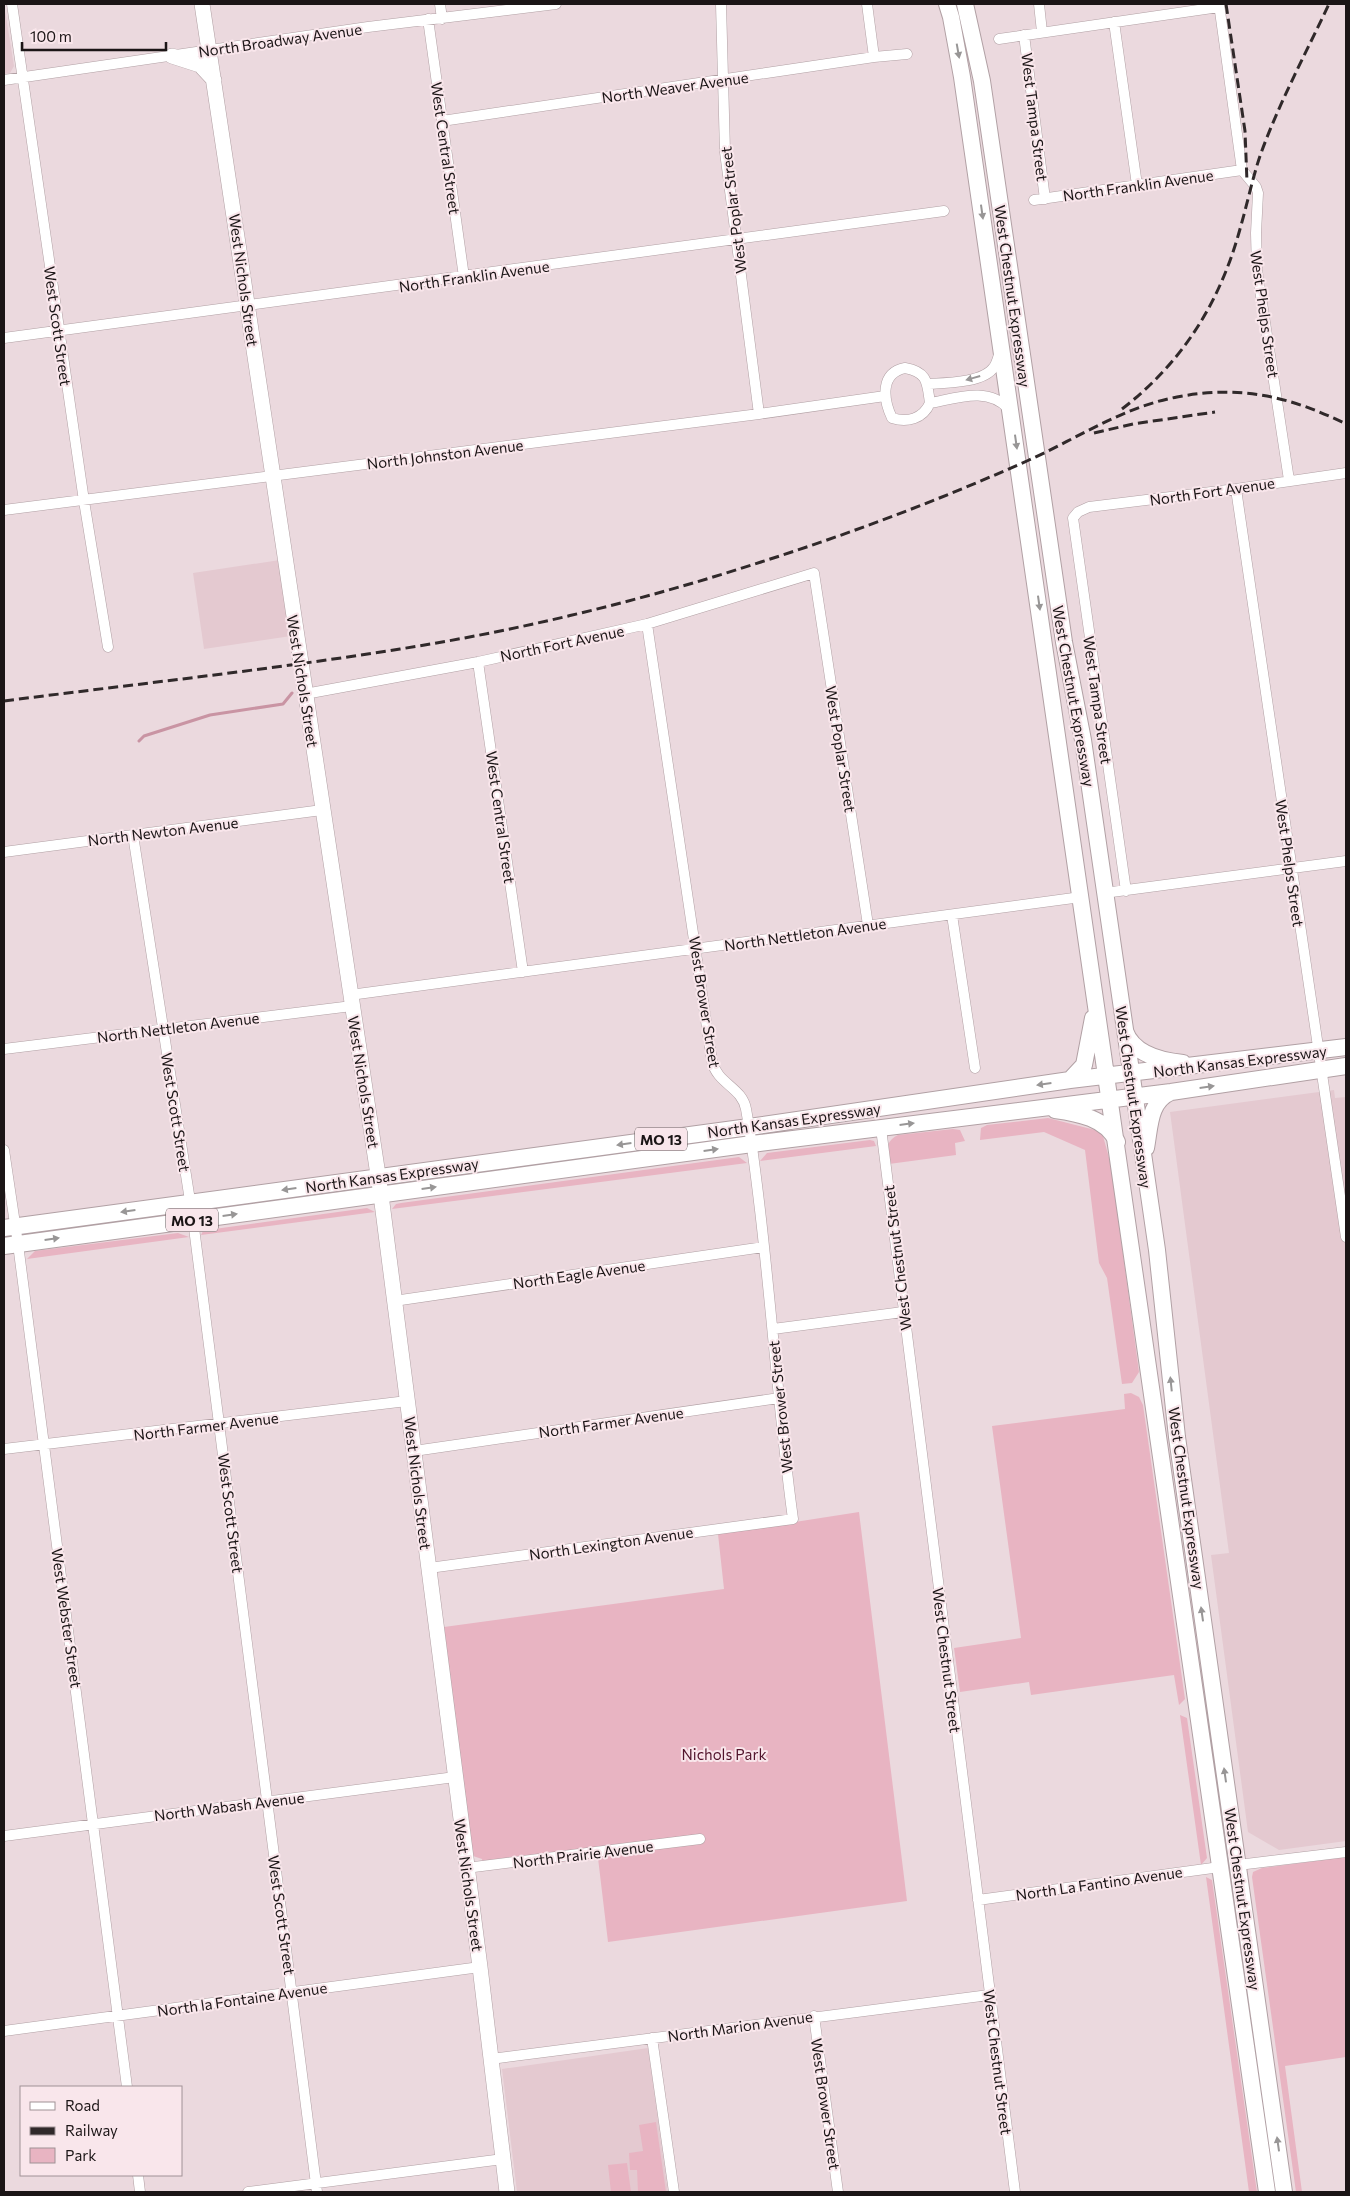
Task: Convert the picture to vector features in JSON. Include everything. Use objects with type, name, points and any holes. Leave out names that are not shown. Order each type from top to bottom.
[{"type":"main road","name":"West Chestnut Expressway","points":[[947,4],[962,76],[1012,412],[1267,2192]]},
{"type":"main road","name":"West Chestnut Expressway","points":[[965,4],[982,81],[1058,603],[1083,740],[1122,1021],[1157,1250],[1177,1437],[1284,2192]]},
{"type":"main road","points":[[1070,1080],[1084,1066],[1088,1055],[1096,996]]},
{"type":"main road","points":[[1122,1021],[1131,1044],[1143,1052],[1180,1063],[1208,1065]]},
{"type":"main road","name":"North Kansas Expressway","points":[[10,1227],[749,1127],[1070,1080],[1319,1052],[1346,1047]]},
{"type":"main road","name":"North Kansas Expressway","points":[[11,1245],[752,1144],[1171,1092],[1346,1066]]},
{"type":"main road","points":[[1143,1160],[1153,1110],[1161,1097],[1171,1092]]},
{"type":"main road","points":[[1038,1108],[1071,1112],[1094,1119],[1114,1136],[1117,1142]]},
{"type":"street","name":"West Scott Street","points":[[12,4],[84,501],[108,647]]},
{"type":"street","name":"West Nichols Street","points":[[202,4],[248,306],[271,476],[381,1195],[507,2192]]},
{"type":"street","points":[[440,4],[442,18]]},
{"type":"street","name":"North Broadway Avenue","points":[[4,80],[428,19],[556,4]]},
{"type":"street","name":"West Poplar Street","points":[[721,4],[725,152],[759,414]]},
{"type":"street","points":[[866,4],[874,57]]},
{"type":"street","name":"West Tampa Street","points":[[1039,4],[1042,32]]},
{"type":"street","points":[[999,39],[1219,5]]},
{"type":"street","name":"West Phelps Street","points":[[1219,5],[1242,170],[1258,192],[1257,270],[1288,480]]},
{"type":"street","name":"West Central Street","points":[[428,19],[464,277]]},
{"type":"street","points":[[1114,22],[1137,185]]},
{"type":"street","name":"West Tampa Street","points":[[1024,35],[1045,199]]},
{"type":"street","name":"North Weaver Avenue","points":[[442,121],[874,57],[907,54]]},
{"type":"street","points":[[172,56],[200,65],[214,80]]},
{"type":"street","name":"North Franklin Avenue","points":[[1034,200],[1242,170]]},
{"type":"street","name":"North Franklin Avenue","points":[[4,338],[944,211]]},
{"type":"street","points":[[927,384],[972,380],[984,375],[994,368],[1002,347]]},
{"type":"street","points":[[930,403],[927,384],[922,374],[916,370],[897,369],[890,376],[886,385],[885,396],[892,418],[909,422],[918,416],[930,403],[986,395],[1002,401],[1012,412]]},
{"type":"street","name":"North Johnston Avenue","points":[[4,510],[759,414],[885,396]]},
{"type":"street","name":"North Fort Avenue","points":[[1078,512],[1088,507],[1236,489],[1346,472]]},
{"type":"street","name":"West Phelps Street","points":[[1236,489],[1290,869],[1346,1237]]},
{"type":"street","name":"West Tampa Street","points":[[1078,512],[1073,518],[1072,526],[1126,891]]},
{"type":"street","name":"West Poplar Street","points":[[814,572],[868,925]]},
{"type":"street","name":"North Fort Avenue","points":[[304,694],[478,662],[647,624],[814,572]]},
{"type":"street","name":"West Brower Street","points":[[647,624],[714,1070],[741,1097],[745,1105],[752,1144],[793,1520]]},
{"type":"street","name":"West Central Street","points":[[478,662],[523,972]]},
{"type":"street","name":"North Newton Avenue","points":[[4,852],[322,810]]},
{"type":"street","name":"West Scott Street","points":[[133,835],[191,1203],[317,2188]]},
{"type":"street","points":[[1104,893],[1346,861]]},
{"type":"street","name":"North Nettleton Avenue","points":[[4,1049],[351,1001],[523,972],[1081,897]]},
{"type":"street","points":[[952,915],[975,1068]]},
{"type":"street","name":"West Chestnut Street","points":[[881,1128],[1015,2192]]},
{"type":"street","name":"West Webster Street","points":[[4,1150],[11,1245],[44,1444],[127,2086]]},
{"type":"street","name":"North Eagle Avenue","points":[[394,1301],[764,1247]]},
{"type":"street","points":[[773,1329],[903,1312]]},
{"type":"street","name":"North Farmer Avenue","points":[[414,1450],[779,1398]]},
{"type":"street","name":"North Farmer Avenue","points":[[4,1449],[407,1401]]},
{"type":"street","name":"North Lexington Avenue","points":[[429,1568],[793,1520]]},
{"type":"street","name":"North Wabash Avenue","points":[[4,1836],[455,1778]]},
{"type":"street","name":"North Prairie Avenue","points":[[466,1868],[700,1839]]},
{"type":"street","points":[[1238,1865],[1346,1852]]},
{"type":"street","name":"North La Fantino Avenue","points":[[978,1900],[1220,1867]]},
{"type":"street","name":"North la Fontaine Avenue","points":[[4,2031],[480,1967]]},
{"type":"street","name":"North Marion Avenue","points":[[491,2059],[989,1995]]},
{"type":"street","name":"West Brower Street","points":[[814,2016],[838,2192]]},
{"type":"street","points":[[652,2038],[674,2192]]},
{"type":"street","points":[[248,2192],[317,2188],[502,2159]]},
{"type":"street","points":[[138,2176],[140,2192]]},
{"type":"shaded area","points":[[4,4],[14,66],[10,73],[4,74]]},
{"type":"shaded area","points":[[280,560],[291,636],[204,649],[193,573]]},
{"type":"shaded area","points":[[1334,1090],[1335,1098],[1346,1097],[1346,1841],[1279,1850],[1248,1832],[1211,1555],[1229,1553],[1170,1112]]},
{"type":"shaded area","points":[[648,2048],[668,2192],[517,2192],[502,2069]]},
{"type":"green space","points":[[1048,1118],[1099,1131],[1103,1136],[1111,1165],[1139,1372],[1132,1383],[1122,1384],[1107,1278],[1099,1263],[1085,1150],[1044,1132],[980,1140],[981,1128],[987,1125]]},
{"type":"green space","points":[[953,1129],[960,1130],[965,1141],[955,1143],[956,1155],[889,1164],[889,1144],[898,1135]]},
{"type":"green space","points":[[874,1141],[876,1146],[760,1161],[767,1153]]},
{"type":"green space","points":[[739,1157],[747,1163],[392,1209],[396,1204],[401,1203]]},
{"type":"green space","points":[[367,1208],[375,1212],[201,1235],[203,1231],[207,1230]]},
{"type":"green space","points":[[178,1233],[189,1237],[27,1259],[35,1251]]},
{"type":"green space","points":[[1131,1393],[1139,1397],[1143,1405],[1185,1699],[1179,1705],[1174,1675],[1031,1695],[1029,1682],[960,1692],[954,1648],[1021,1638],[992,1426],[1125,1409],[1124,1394]]},
{"type":"green space","name":"Nichols Park","points":[[859,1512],[907,1901],[608,1942],[598,1858],[484,1869],[482,1859],[473,1856],[444,1627],[724,1589],[718,1534]]},
{"type":"green space","points":[[1180,1715],[1187,1718],[1207,1858],[1201,1865]]},
{"type":"green space","points":[[1346,1857],[1346,2057],[1285,2066],[1302,2192],[1296,2192],[1252,1877],[1253,1872],[1262,1868]]},
{"type":"green space","points":[[1206,1877],[1212,1880],[1257,2192],[1249,2192]]},
{"type":"green space","points":[[656,2122],[666,2192],[638,2192],[637,2170],[630,2170],[629,2153],[643,2151],[639,2125]]},
{"type":"green space","points":[[627,2163],[631,2192],[611,2192],[608,2165]]},
{"type":"waterway","points":[[139,741],[144,736],[210,715],[283,704],[292,693]]},
{"type":"railway","points":[[1226,4],[1245,131],[1247,182]]},
{"type":"railway","points":[[1122,409],[1144,391],[1181,351],[1210,306],[1232,256],[1257,165],[1267,137],[1329,4]]},
{"type":"railway","points":[[4,701],[350,657],[491,633],[582,613],[717,576],[863,527],[930,502],[996,474],[1138,408],[1177,397],[1222,392],[1264,396],[1304,406],[1346,424]]},
{"type":"railway","points":[[1094,433],[1133,424],[1215,412]]}]
